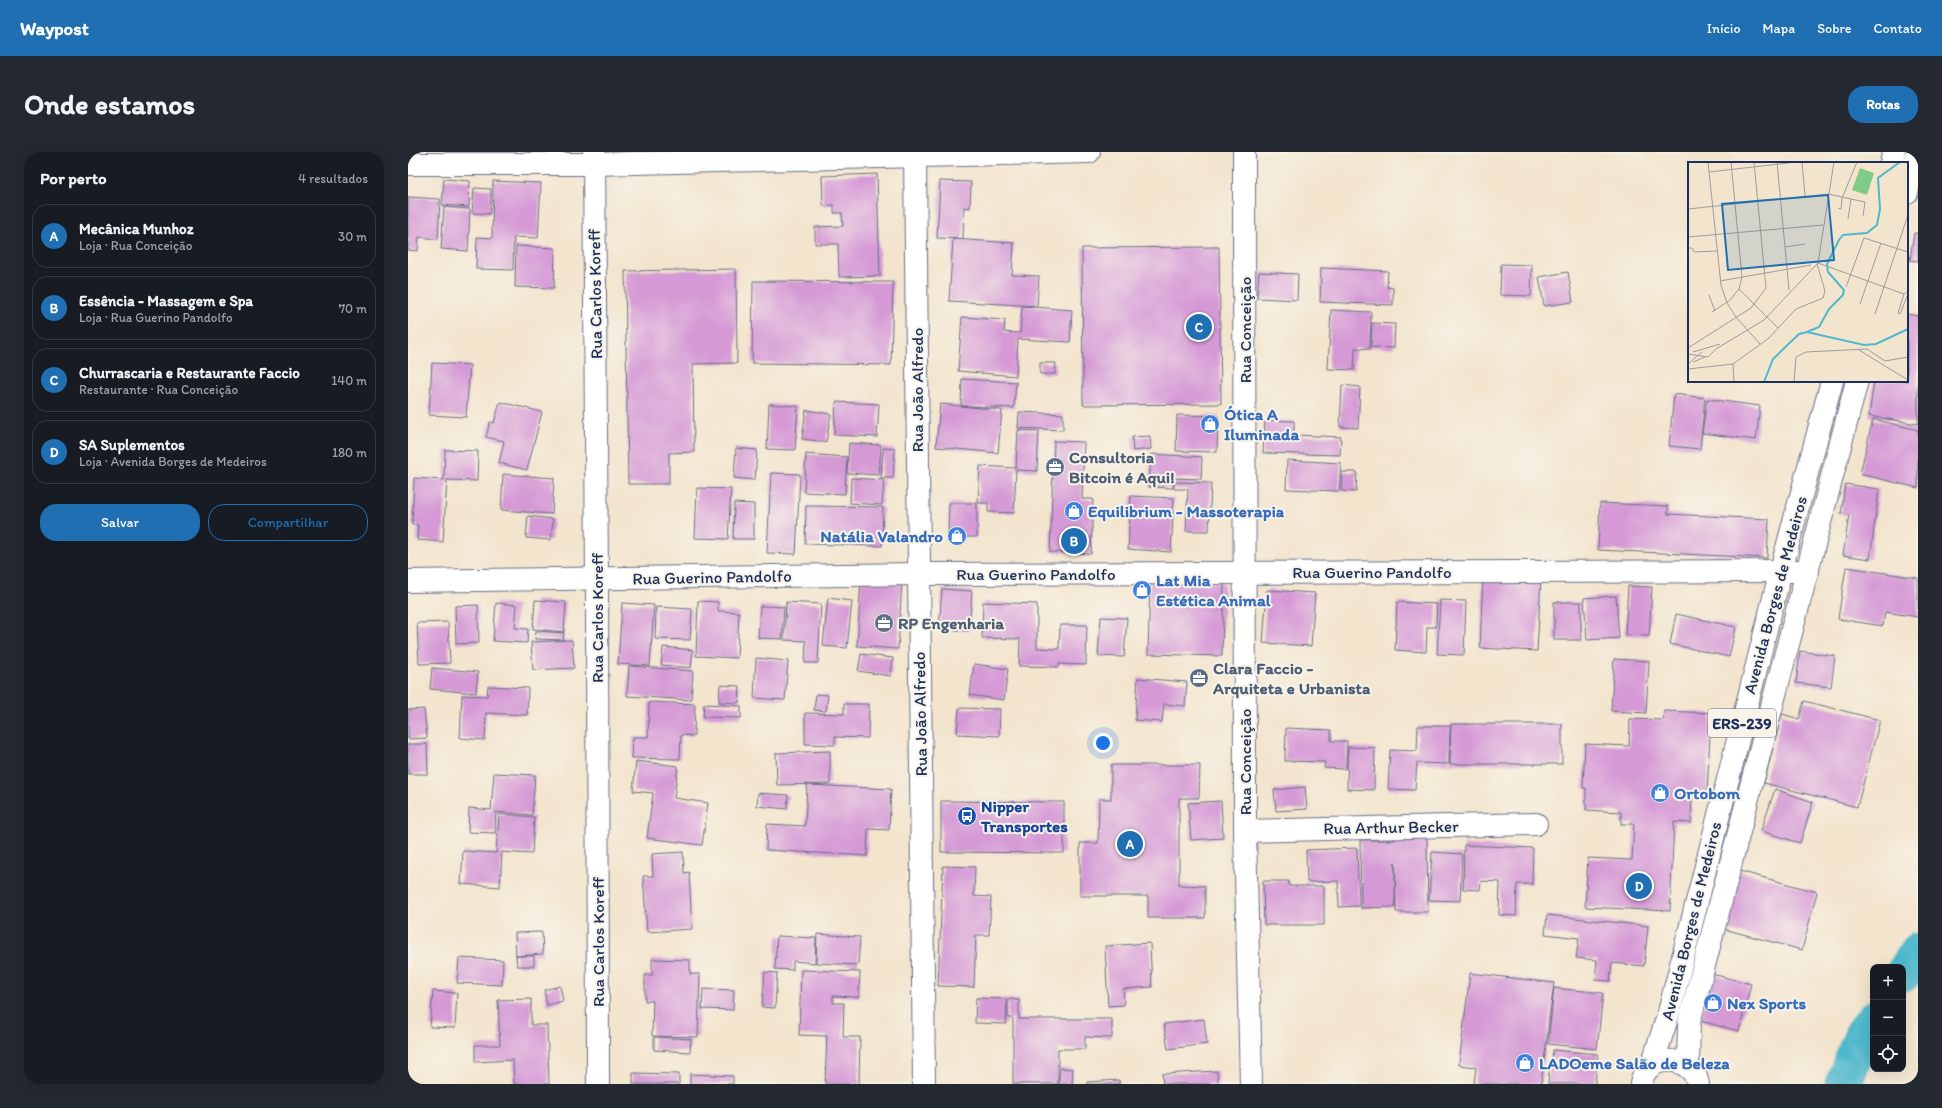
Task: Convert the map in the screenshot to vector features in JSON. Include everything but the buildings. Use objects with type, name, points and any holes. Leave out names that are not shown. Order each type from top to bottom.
[{"type":"street","points":[[408,164],[594,158],[1089,152]]},
{"type":"street","name":"Rua Conceição","points":[[1244,152],[1246,573],[1245,831],[1251,1084]]},
{"type":"street","points":[[1891,162],[1894,152]]},
{"type":"street","points":[[1908,188],[1917,152]]},
{"type":"street","name":"Rua João Alfredo","points":[[915,154],[924,1084]]},
{"type":"street","name":"Rua Carlos Koreff","points":[[594,158],[598,578],[598,1084]]},
{"type":"street","name":"Avenida Borges de Medeiros","points":[[1643,1079],[1668,1012],[1781,570],[1832,382]]},
{"type":"street","name":"Avenida Borges de Medeiros","points":[[1693,1075],[1689,1023],[1857,382]]},
{"type":"street","name":"Rua Guerino Pandolfo","points":[[408,581],[918,574],[1808,571]]},
{"type":"street","name":"Rua Arthur Becker","points":[[1245,831],[1536,824]]},
{"type":"street","points":[[1643,1079],[1660,1061],[1670,1060],[1679,1061],[1693,1075]]},
{"type":"waterway","points":[[1906,969],[1918,951]]},
{"type":"waterway","points":[[1843,1084],[1862,1035],[1870,1023]]},
{"type":"place","name":"Churrascaria e Restaurante Faccio","points":[[1199,327]]},
{"type":"place","name":"Ótica A Iluminada","points":[[1210,424]]},
{"type":"place","name":"Consultoria Bitcoin é Aqui!","points":[[1055,467]]},
{"type":"place","name":"Equilibrium - Massoterapia","points":[[1074,511]]},
{"type":"place","name":"Natália Valandro","points":[[957,536]]},
{"type":"place","name":"Essência - Massagem e Spa","points":[[1074,541]]},
{"type":"place","name":"Lat Mia Estética Animal","points":[[1142,590]]},
{"type":"place","name":"RP Engenharia","points":[[884,623]]},
{"type":"place","name":"Clara Faccio - Arquiteta e Urbanista","points":[[1199,678]]},
{"type":"place","name":"Ortobom","points":[[1660,793]]},
{"type":"place","name":"Nipper Transportes","points":[[967,816]]},
{"type":"place","name":"Mecânica Munhoz","points":[[1130,844]]},
{"type":"place","name":"SA Suplementos","points":[[1639,886]]},
{"type":"place","name":"Nex Sports","points":[[1713,1003]]},
{"type":"place","name":"LADOeme Salão de Beleza","points":[[1525,1063]]}]
